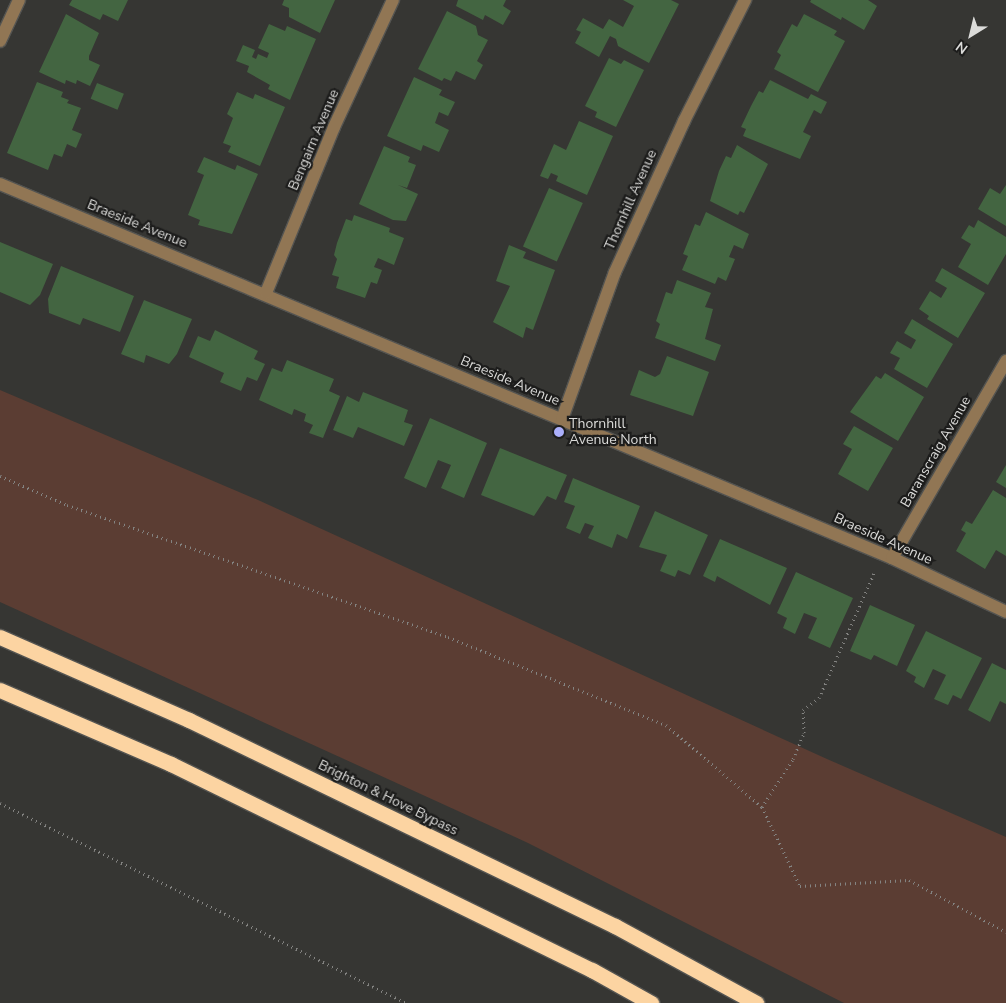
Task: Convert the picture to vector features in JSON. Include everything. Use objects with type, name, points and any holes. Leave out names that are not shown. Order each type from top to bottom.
[{"type":"highway","name":"Brighton & Hove Bypass","points":[[0,637],[189,720],[615,926],[756,1003]]},
{"type":"highway","points":[[0,690],[171,764],[592,970],[651,1003]]},
{"type":"street","points":[[0,41],[19,0]]},
{"type":"street","name":"Bengairn Avenue","points":[[266,293],[334,126],[394,0]]},
{"type":"street","name":"Thornhill Avenue","points":[[562,420],[616,272],[684,121],[745,0]]},
{"type":"street","name":"Braeside Avenue","points":[[0,184],[266,293],[562,420],[887,556],[1006,612]]},
{"type":"street","name":"Baranscraig Avenue","points":[[887,556],[1006,361]]},
{"type":"path","points":[[0,476],[67,505],[448,637],[666,725],[762,807],[800,886],[909,880],[1006,932]]},
{"type":"path","points":[[762,807],[793,759],[804,733],[803,710],[819,698],[887,556]]},
{"type":"path","points":[[0,803],[406,1003]]},
{"type":"shaded area","points":[[0,390],[258,500],[827,759],[1006,837],[1006,1003],[844,1003],[528,843],[0,602]]},
{"type":"building","points":[[72,0],[128,0],[118,21],[103,14],[100,20],[69,5]]},
{"type":"building","points":[[284,0],[335,0],[320,33],[289,17],[289,8],[282,5]]},
{"type":"building","points":[[458,0],[506,0],[503,6],[511,11],[503,25],[485,15],[483,20],[456,6]]},
{"type":"building","points":[[623,0],[671,0],[679,4],[649,63],[618,46],[616,39],[610,36],[599,57],[575,43],[581,32],[576,30],[583,18],[603,29],[609,19],[623,27],[634,6]]},
{"type":"building","points":[[811,0],[868,0],[877,6],[864,30],[842,17],[841,20],[810,2]]},
{"type":"building","points":[[447,11],[476,26],[478,35],[488,40],[477,61],[483,65],[475,80],[456,71],[451,81],[444,78],[442,81],[418,69]]},
{"type":"building","points":[[66,14],[99,33],[89,60],[100,65],[90,86],[77,80],[76,84],[66,80],[65,84],[39,72]]},
{"type":"building","points":[[804,14],[837,31],[834,35],[845,41],[818,92],[774,69],[781,55],[777,52],[792,24],[797,27]]},
{"type":"building","points":[[269,24],[285,31],[287,26],[316,39],[290,100],[268,89],[270,85],[247,72],[249,66],[236,61],[243,45],[255,50],[252,57],[256,59],[258,54],[267,58],[269,53],[258,48]]},
{"type":"building","points":[[609,58],[621,64],[624,60],[644,70],[616,127],[595,117],[597,112],[585,106]]},
{"type":"building","points":[[414,77],[442,90],[439,95],[455,102],[448,116],[439,112],[435,123],[449,130],[439,152],[423,145],[421,151],[387,136]]},
{"type":"building","points":[[770,80],[808,99],[811,94],[827,102],[821,114],[814,110],[803,132],[811,136],[800,159],[743,136],[746,129],[741,127],[751,106],[759,91],[763,93]]},
{"type":"building","points":[[37,82],[63,92],[61,97],[69,100],[67,103],[81,108],[72,130],[82,134],[76,148],[67,144],[62,157],[54,154],[48,170],[7,153]]},
{"type":"building","points":[[97,83],[124,94],[118,110],[91,99]]},
{"type":"building","points":[[237,92],[253,99],[255,94],[285,107],[260,166],[228,152],[231,146],[223,143],[233,118],[227,114]]},
{"type":"building","points":[[579,121],[613,136],[587,195],[556,181],[558,176],[551,173],[548,179],[540,176],[554,144],[566,150]]},
{"type":"building","points":[[737,145],[768,164],[744,213],[740,211],[738,215],[710,201],[719,171],[726,156],[731,158]]},
{"type":"building","points":[[384,146],[410,157],[408,162],[416,165],[407,188],[398,185],[418,194],[406,221],[393,220],[359,204]]},
{"type":"building","points":[[204,157],[235,170],[237,165],[258,174],[232,234],[198,225],[200,220],[188,215],[204,175],[197,172]]},
{"type":"building","points":[[1006,185],[1006,226],[978,209],[990,188],[1000,194]]},
{"type":"building","points":[[549,188],[583,203],[557,262],[523,246]]},
{"type":"building","points":[[706,212],[749,234],[743,249],[734,245],[729,257],[735,259],[726,281],[718,277],[715,284],[682,270],[688,256],[683,254],[695,224],[700,226]]},
{"type":"building","points":[[354,215],[390,228],[389,232],[404,238],[394,265],[378,258],[374,267],[382,270],[377,284],[371,282],[365,298],[336,288],[339,277],[332,275],[337,259],[334,255],[337,243],[346,219],[352,221]]},
{"type":"building","points":[[978,220],[1006,237],[1006,254],[988,285],[958,267],[971,244],[961,238],[969,225],[974,228]]},
{"type":"building","points":[[0,242],[53,264],[40,295],[30,305],[0,292]]},
{"type":"building","points":[[509,245],[526,252],[523,258],[555,270],[533,330],[526,327],[523,338],[493,322],[510,286],[496,281]]},
{"type":"building","points":[[61,266],[134,296],[120,332],[83,318],[80,325],[49,313],[48,299]]},
{"type":"building","points":[[942,268],[985,293],[958,338],[927,319],[929,316],[919,309],[930,291],[941,298],[947,288],[935,281]]},
{"type":"building","points":[[677,280],[711,293],[705,307],[713,309],[705,339],[721,345],[715,361],[655,338],[660,324],[656,321],[666,292],[672,294]]},
{"type":"building","points":[[144,300],[192,319],[177,354],[169,364],[146,355],[144,363],[121,354]]},
{"type":"building","points":[[912,319],[953,344],[927,388],[894,369],[900,358],[890,353],[897,341],[911,349],[916,340],[904,333]]},
{"type":"building","points":[[215,330],[258,351],[254,359],[265,364],[257,381],[247,377],[241,391],[220,382],[224,373],[189,357],[198,336],[210,341]]},
{"type":"building","points":[[667,356],[709,372],[693,416],[630,395],[639,370],[655,377],[660,374]]},
{"type":"building","points":[[287,360],[334,379],[329,391],[340,396],[323,438],[309,433],[313,425],[304,421],[306,414],[294,409],[292,415],[259,400],[272,368],[282,372]]},
{"type":"building","points":[[885,373],[924,397],[898,441],[850,412],[876,376],[881,379]]},
{"type":"building","points":[[363,392],[408,410],[404,422],[413,425],[404,446],[358,427],[353,438],[333,430],[347,396],[359,402]]},
{"type":"building","points":[[430,418],[487,443],[464,498],[441,488],[451,465],[438,460],[426,488],[404,478]]},
{"type":"building","points":[[854,426],[893,448],[868,491],[838,474],[852,449],[843,444]]},
{"type":"building","points":[[500,448],[567,475],[556,500],[547,496],[534,516],[481,495]]},
{"type":"building","points":[[1006,465],[1006,488],[996,482]]},
{"type":"building","points":[[573,478],[640,506],[627,539],[617,534],[612,548],[588,538],[594,526],[585,523],[580,534],[566,528],[575,506],[564,502]]},
{"type":"building","points":[[993,490],[1006,498],[1006,556],[996,550],[985,569],[956,551],[966,533],[961,530],[966,521],[972,524]]},
{"type":"building","points":[[655,511],[708,535],[690,575],[678,570],[675,577],[660,571],[667,555],[639,547]]},
{"type":"building","points":[[720,539],[787,568],[770,605],[717,576],[715,582],[703,576]]},
{"type":"building","points":[[796,572],[853,598],[830,648],[808,638],[817,618],[804,613],[795,634],[783,628],[787,618],[777,613]]},
{"type":"building","points":[[870,605],[915,625],[897,666],[874,655],[871,660],[850,651]]},
{"type":"building","points":[[926,631],[982,658],[961,699],[953,695],[948,705],[934,699],[946,675],[933,669],[924,688],[914,682],[916,677],[906,671]]},
{"type":"building","points":[[992,663],[1006,670],[1006,704],[1000,701],[990,722],[968,710]]},
{"type":"place","name":"Thornhill Avenue North","points":[[559,432]]}]
